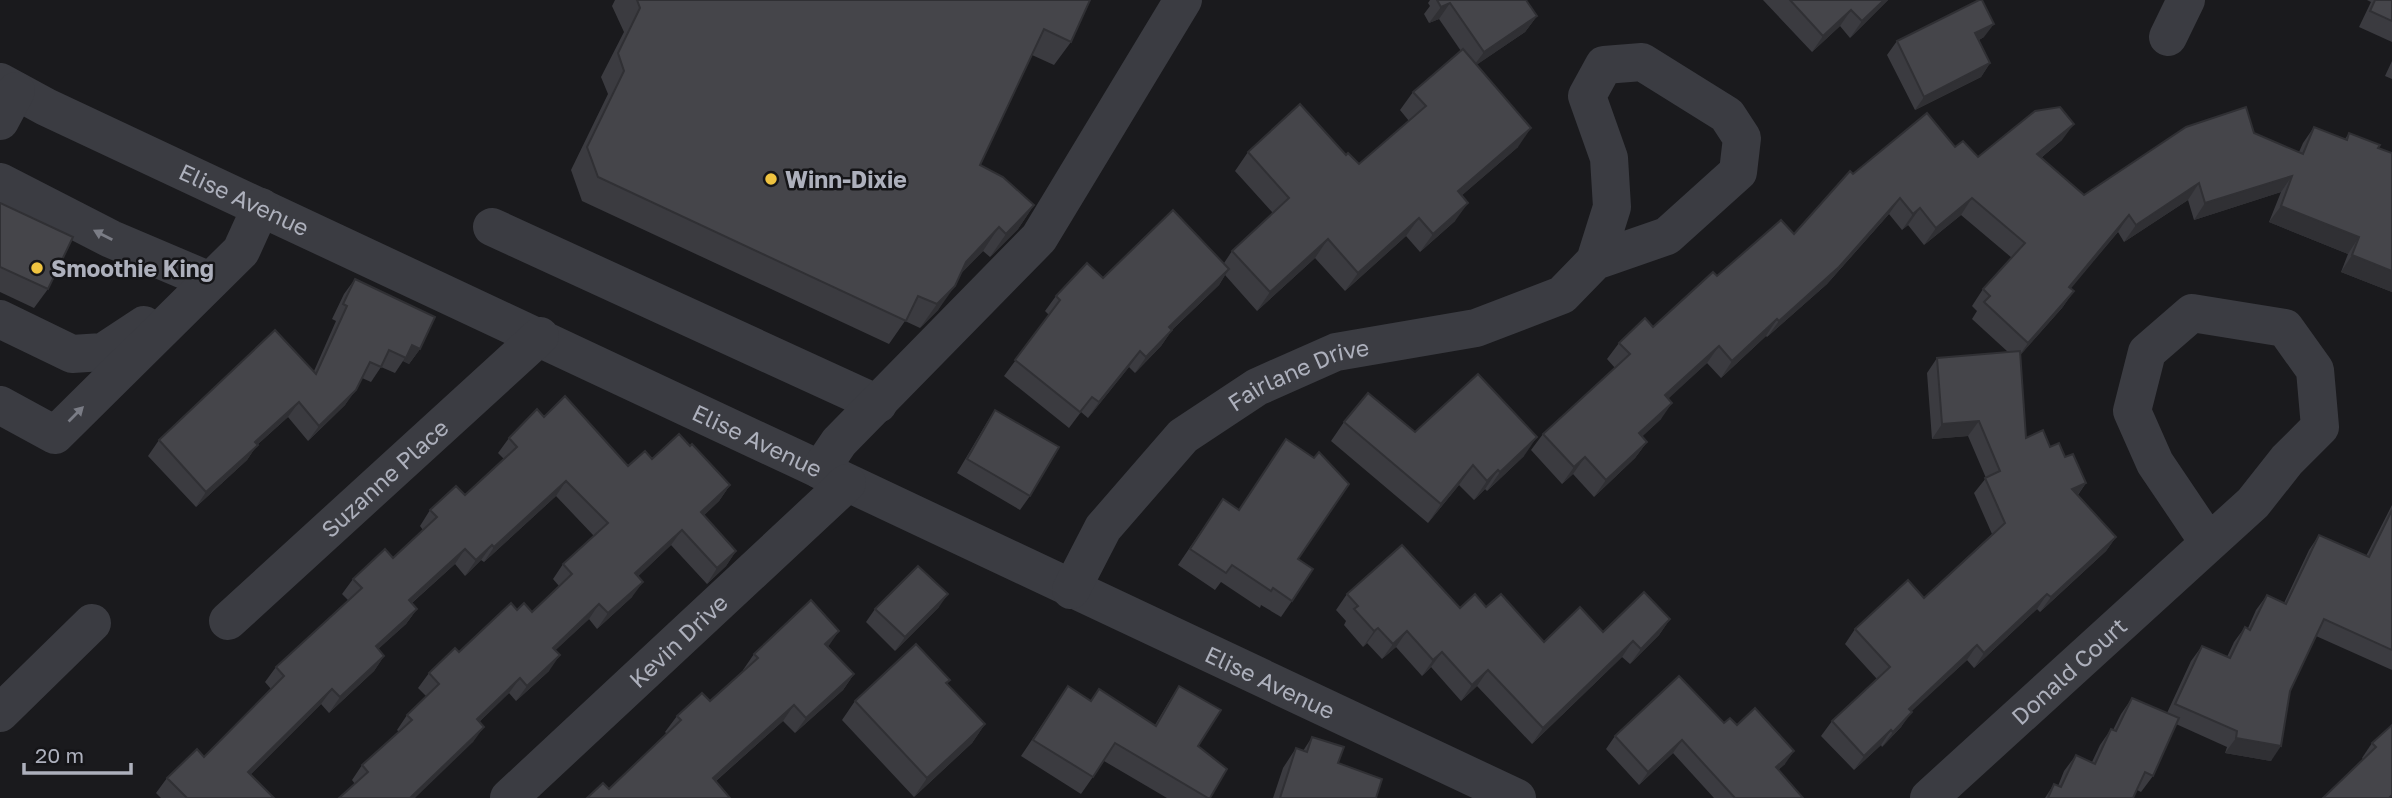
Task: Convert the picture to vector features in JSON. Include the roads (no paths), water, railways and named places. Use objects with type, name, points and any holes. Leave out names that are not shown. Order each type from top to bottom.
[{"type":"street","name":"Kevin Drive","points":[[509,798],[834,477],[839,442],[1038,238],[1183,0]]},
{"type":"street","points":[[2168,37],[2186,0]]},
{"type":"street","name":"Fairlane Drive","points":[[1071,590],[1103,528],[1183,436],[1257,387],[1336,352],[1476,328],[1562,295],[1595,261],[1612,207],[1609,158],[1587,96],[1604,65],[1642,62],[1727,115],[1742,138],[1738,172],[1667,236],[1595,261]]},
{"type":"street","name":"Elise Avenue","points":[[5,98],[46,107],[540,336],[1491,793]]},
{"type":"street","points":[[0,182],[111,239],[210,281]]},
{"type":"street","points":[[0,405],[55,435],[241,251],[261,207]]},
{"type":"street","points":[[492,227],[878,404]]},
{"type":"street","points":[[0,318],[72,354],[103,352],[210,281]]},
{"type":"street","name":"Donald Court","points":[[1929,798],[2253,503],[2287,460],[2320,426],[2315,370],[2285,328],[2192,313],[2147,352],[2132,411],[2155,463],[2210,542]]},
{"type":"street","name":"Suzanne Place","points":[[228,621],[540,336]]},
{"type":"street","points":[[0,713],[92,624]]},
{"type":"place","name":"Winn-Dixie","points":[[771,179]]},
{"type":"place","name":"Smoothie King","points":[[37,268]]}]
